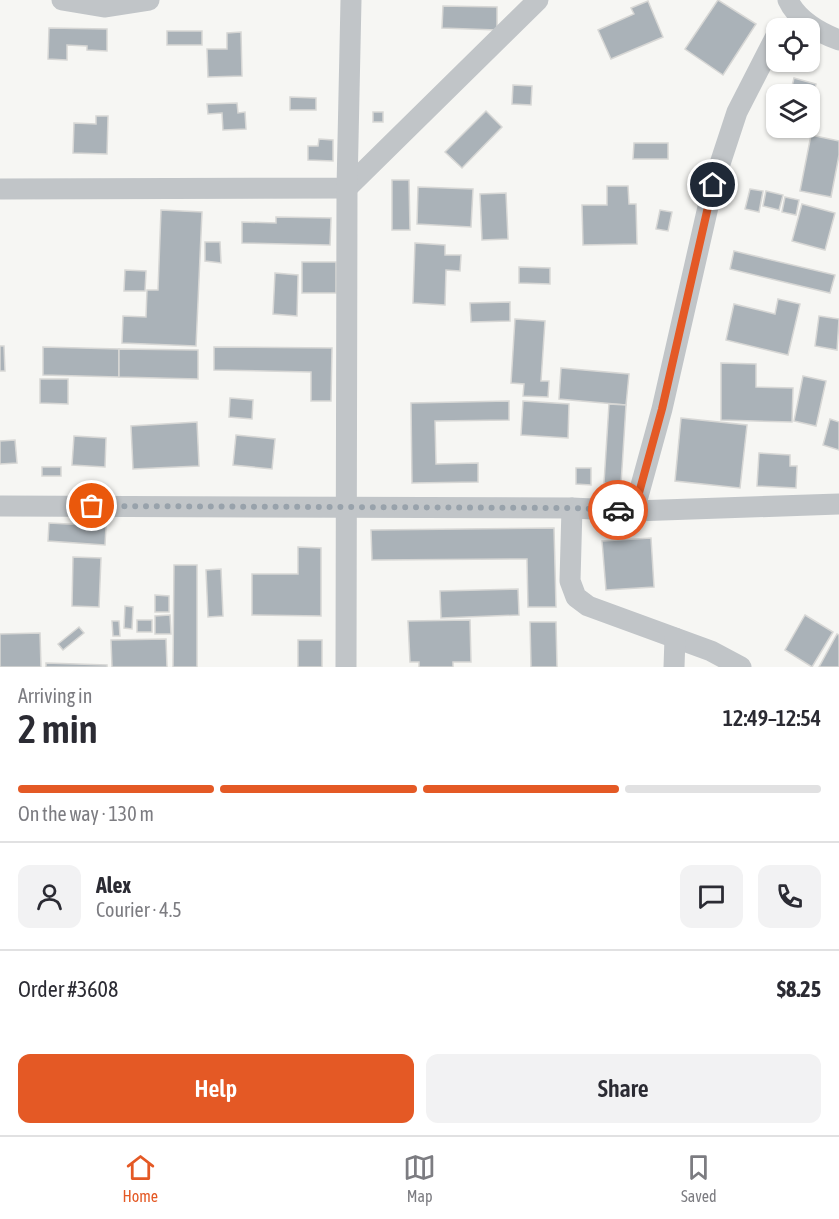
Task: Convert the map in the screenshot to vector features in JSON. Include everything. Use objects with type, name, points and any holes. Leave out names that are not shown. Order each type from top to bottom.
[{"type":"street","points":[[62,0],[104,7],[149,0]]},
{"type":"street","points":[[346,667],[346,188],[349,0]]},
{"type":"street","points":[[0,189],[346,188],[538,0]]},
{"type":"street","points":[[784,18],[789,3],[803,19],[826,35],[839,40]]},
{"type":"street","points":[[634,511],[665,398],[713,185],[737,112],[766,55]]},
{"type":"street","points":[[0,506],[572,508],[634,511],[839,504]]},
{"type":"street","points":[[572,508],[570,581],[576,597],[588,606],[711,651],[741,667]]},
{"type":"street","points":[[674,667],[675,638]]},
{"type":"building","points":[[718,0],[756,24],[723,75],[685,49]]},
{"type":"building","points":[[648,1],[663,37],[611,59],[598,30],[634,14],[631,8]]},
{"type":"building","points":[[443,6],[497,7],[497,30],[442,28]]},
{"type":"building","points":[[49,28],[107,29],[107,51],[87,50],[87,46],[67,45],[67,60],[48,59]]},
{"type":"building","points":[[167,31],[202,31],[202,45],[167,45]]},
{"type":"building","points":[[241,32],[242,76],[208,77],[207,49],[227,49],[227,33]]},
{"type":"building","points":[[794,78],[816,84],[792,84]]},
{"type":"building","points":[[513,85],[532,86],[531,105],[512,104]]},
{"type":"building","points":[[290,97],[316,98],[316,110],[290,110]]},
{"type":"building","points":[[237,103],[238,113],[245,112],[246,129],[223,130],[222,113],[208,114],[207,104]]},
{"type":"building","points":[[486,111],[502,127],[462,168],[445,152]]},
{"type":"building","points":[[373,112],[383,112],[383,122],[373,122]]},
{"type":"building","points":[[96,116],[108,116],[107,154],[73,153],[74,123],[96,124]]},
{"type":"building","points":[[820,137],[839,141],[839,155],[831,197],[800,191],[810,138]]},
{"type":"building","points":[[319,139],[333,140],[333,161],[308,160],[308,146],[318,146]]},
{"type":"building","points":[[634,143],[668,143],[668,159],[633,159]]},
{"type":"building","points":[[392,180],[409,180],[410,230],[392,230]]},
{"type":"building","points":[[607,186],[628,186],[629,204],[636,204],[637,244],[583,245],[582,205],[607,205]]},
{"type":"building","points":[[418,187],[473,189],[471,227],[417,224]]},
{"type":"building","points":[[750,189],[763,191],[759,212],[745,209]]},
{"type":"building","points":[[766,191],[783,195],[779,210],[763,206]]},
{"type":"building","points":[[506,193],[508,239],[482,240],[480,194]]},
{"type":"building","points":[[785,197],[799,200],[796,215],[782,212]]},
{"type":"building","points":[[802,204],[835,213],[825,250],[792,241]]},
{"type":"building","points":[[161,210],[202,212],[196,346],[122,343],[123,316],[146,317],[147,290],[158,290]]},
{"type":"building","points":[[660,210],[672,212],[668,231],[656,229]]},
{"type":"building","points":[[276,217],[331,218],[330,245],[242,243],[242,222],[276,223]]},
{"type":"building","points":[[205,242],[220,242],[221,263],[205,261]]},
{"type":"building","points":[[415,243],[445,245],[445,255],[461,255],[460,271],[446,270],[445,305],[413,303]]},
{"type":"building","points":[[734,251],[835,275],[830,293],[730,269]]},
{"type":"building","points":[[302,262],[336,262],[336,293],[302,293]]},
{"type":"building","points":[[519,267],[550,268],[550,284],[519,283]]},
{"type":"building","points":[[125,270],[146,271],[145,291],[124,291]]},
{"type":"building","points":[[275,273],[298,275],[297,316],[273,314]]},
{"type":"building","points":[[778,299],[800,304],[788,355],[726,340],[734,304],[775,314]]},
{"type":"building","points":[[510,302],[510,321],[471,322],[470,303]]},
{"type":"building","points":[[819,316],[839,319],[837,350],[815,346]]},
{"type":"building","points":[[515,319],[545,321],[541,381],[549,381],[548,397],[523,396],[524,384],[511,383]]},
{"type":"building","points":[[0,346],[4,346],[5,371],[0,371]]},
{"type":"building","points":[[43,347],[119,349],[119,377],[43,375]]},
{"type":"building","points":[[214,347],[332,348],[331,401],[311,401],[311,372],[214,370]]},
{"type":"building","points":[[119,349],[198,350],[198,379],[119,377]]},
{"type":"building","points":[[721,363],[756,364],[756,387],[793,388],[792,422],[721,420]]},
{"type":"building","points":[[561,368],[629,374],[626,405],[559,399]]},
{"type":"building","points":[[803,376],[826,381],[816,426],[794,421]]},
{"type":"building","points":[[40,379],[68,379],[68,404],[40,403]]},
{"type":"building","points":[[230,398],[253,400],[252,419],[229,417]]},
{"type":"building","points":[[509,401],[509,420],[435,421],[436,464],[478,463],[478,482],[412,483],[411,403]]},
{"type":"building","points":[[523,401],[569,404],[568,438],[521,435]]},
{"type":"building","points":[[609,404],[626,405],[621,484],[604,483]]},
{"type":"building","points":[[681,418],[747,425],[740,488],[675,481]]},
{"type":"building","points":[[830,419],[839,422],[839,450],[823,445]]},
{"type":"building","points":[[197,422],[199,466],[133,469],[131,426]]},
{"type":"building","points":[[236,435],[275,439],[272,469],[233,465]]},
{"type":"building","points":[[74,436],[106,438],[105,467],[72,465]]},
{"type":"building","points":[[15,440],[17,463],[0,464],[0,441]]},
{"type":"building","points":[[759,453],[790,455],[790,466],[797,466],[796,488],[757,486]]},
{"type":"building","points":[[42,467],[61,467],[61,476],[42,476]]},
{"type":"building","points":[[576,468],[591,468],[591,485],[576,484]]},
{"type":"building","points":[[49,523],[106,526],[105,545],[48,541]]},
{"type":"building","points":[[554,528],[556,607],[528,607],[527,559],[372,560],[371,530]]},
{"type":"building","points":[[651,538],[654,587],[606,590],[602,541]]},
{"type":"building","points":[[298,547],[321,548],[321,616],[252,615],[252,574],[298,574]]},
{"type":"building","points":[[73,557],[101,558],[99,607],[72,606]]},
{"type":"building","points":[[174,565],[197,565],[197,667],[173,667]]},
{"type":"building","points":[[221,569],[223,616],[208,617],[206,570]]},
{"type":"building","points":[[518,589],[519,615],[441,618],[440,591]]},
{"type":"building","points":[[155,595],[169,596],[169,612],[155,612]]},
{"type":"building","points":[[125,606],[133,607],[132,629],[124,628]]},
{"type":"building","points":[[170,615],[171,634],[155,634],[155,616]]},
{"type":"building","points":[[805,615],[833,632],[812,667],[785,650]]},
{"type":"building","points":[[137,620],[152,620],[152,632],[137,632]]},
{"type":"building","points":[[470,620],[471,662],[453,662],[453,667],[419,667],[419,662],[410,662],[408,621]]},
{"type":"building","points":[[112,621],[119,621],[120,636],[113,636]]},
{"type":"building","points":[[530,622],[556,622],[557,667],[531,667]]},
{"type":"building","points":[[79,627],[84,633],[63,650],[58,644]]},
{"type":"building","points":[[40,633],[41,667],[0,667],[0,634]]},
{"type":"building","points":[[837,634],[839,635],[839,667],[819,667]]},
{"type":"building","points":[[166,639],[167,667],[112,667],[111,640]]},
{"type":"building","points":[[298,640],[322,640],[322,667],[298,667]]},
{"type":"building","points":[[46,663],[107,665],[107,667],[46,667]]},
{"type":"way so far","points":[[92,506],[618,510]]},
{"type":"route","points":[[618,510],[634,511],[662,409],[713,185]]}]
